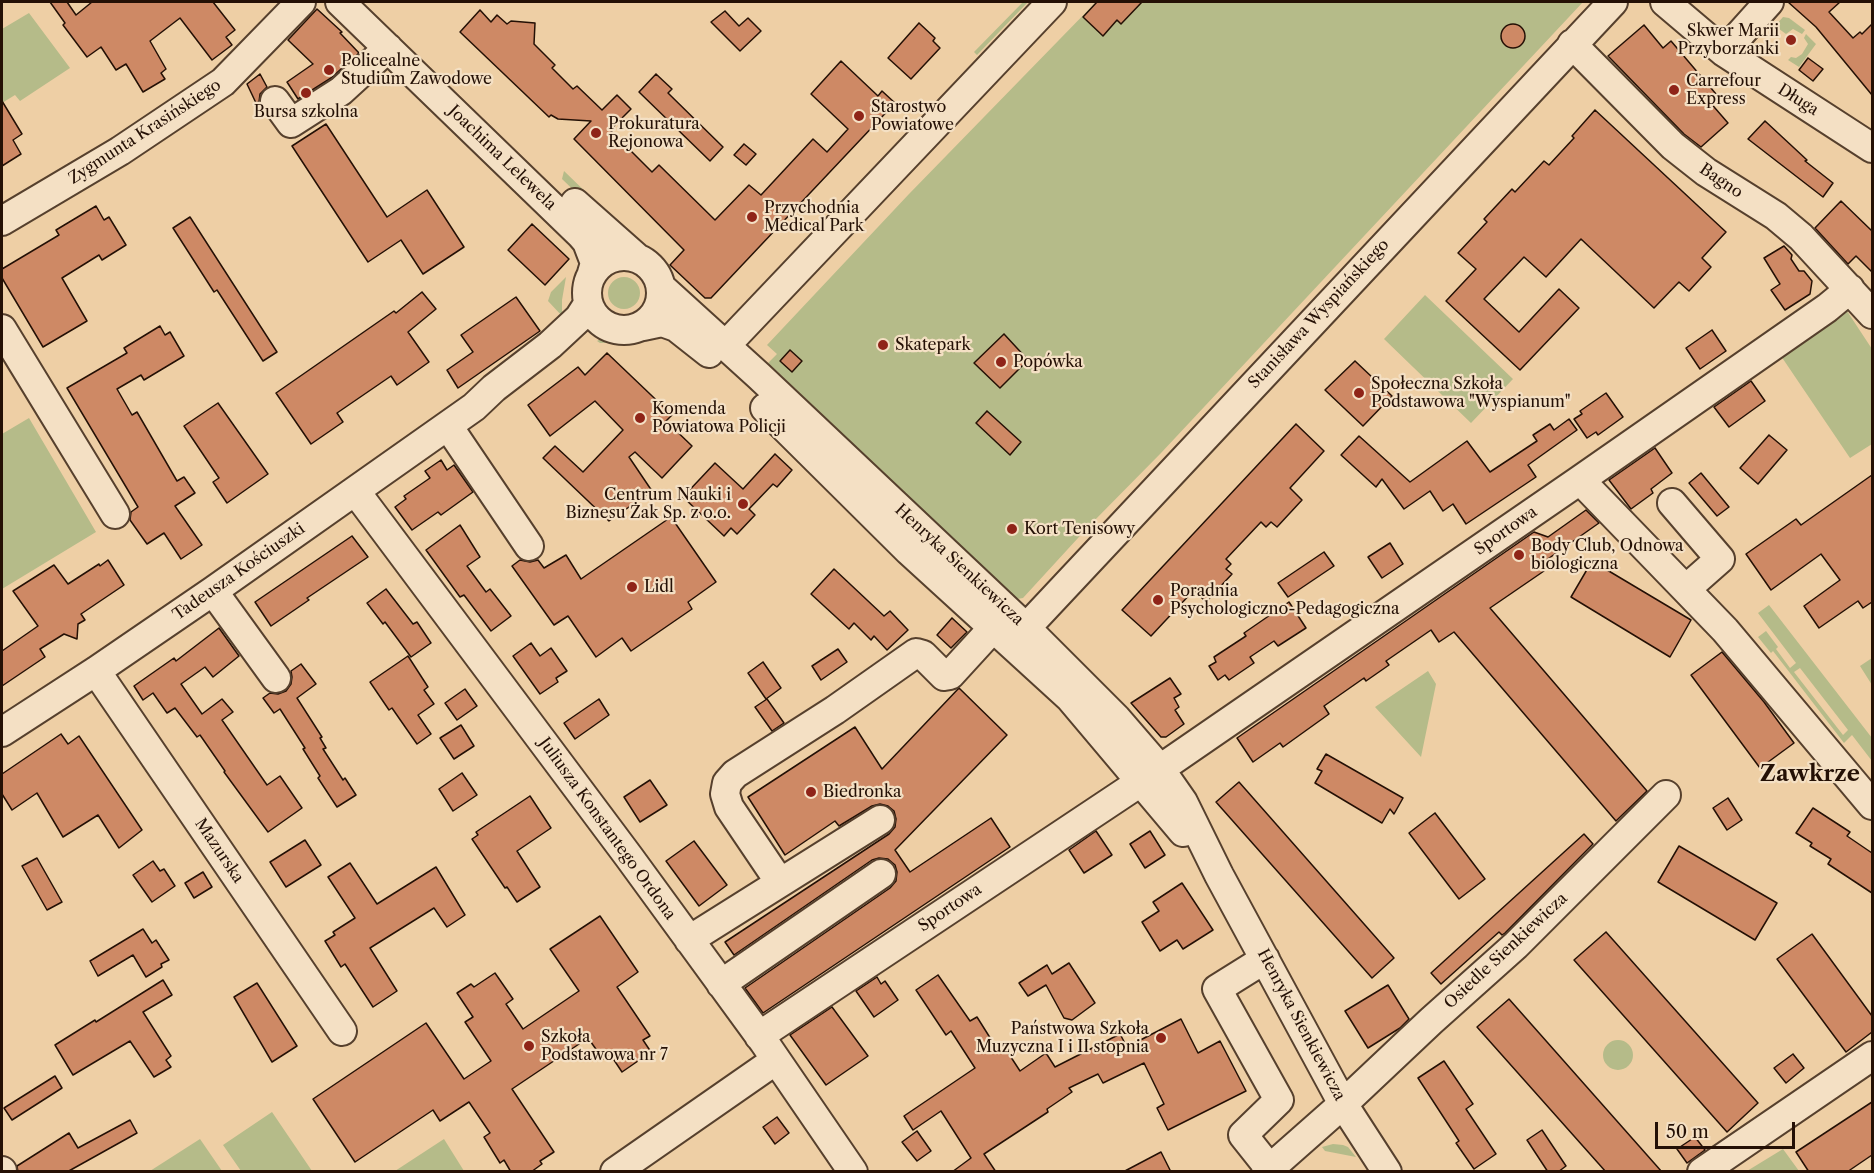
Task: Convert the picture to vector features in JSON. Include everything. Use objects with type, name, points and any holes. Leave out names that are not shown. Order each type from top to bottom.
[{"type":"street","name":"Zygmunta Krasińskiego","points":[[2,221],[120,151],[223,82],[301,2]]},
{"type":"street","name":"Joachima Lelewela","points":[[340,2],[587,242],[595,263],[592,273]]},
{"type":"street","name":"Joachima Lelewela","points":[[366,2],[603,229],[636,257]]},
{"type":"street","points":[[722,341],[1052,2]]},
{"type":"street","name":"Stanisława Wyspiańskiego","points":[[1026,628],[1613,2]]},
{"type":"street","name":"Długa","points":[[1665,2],[1724,52],[1872,148]]},
{"type":"street","points":[[1724,52],[1769,2]]},
{"type":"street","name":"Bagno","points":[[1572,44],[1673,146],[1706,172],[1776,216],[1801,237],[1872,314]]},
{"type":"street","points":[[275,100],[291,123],[341,91],[388,48]]},
{"type":"street","points":[[624,255],[636,257],[646,262],[654,270],[661,287],[660,304],[654,316],[643,326],[623,331],[607,327],[595,317],[588,304],[587,288],[592,273],[600,264],[611,258],[624,255]]},
{"type":"street","name":"Henryka Sienkiewicza","points":[[661,287],[722,341],[1026,628],[1116,718],[1151,775]]},
{"type":"street","name":"Sportowa","points":[[759,1036],[1151,775],[1580,480],[1827,308],[1850,289]]},
{"type":"street","name":"Tadeusza Kościuszki","points":[[2,732],[213,591],[448,426],[550,345],[579,318],[588,304]]},
{"type":"street","name":"Henryka Sienkiewicza","points":[[643,326],[662,322],[676,327],[693,339],[909,551],[1183,802],[1219,875],[1343,1104],[1387,1172]]},
{"type":"street","name":"Tadeusza Kościuszki","points":[[474,407],[496,399],[595,331],[607,327]]},
{"type":"street","points":[[2,329],[115,514]]},
{"type":"street","points":[[448,426],[529,546]]},
{"type":"street","points":[[1580,480],[1725,630],[1872,805]]},
{"type":"street","name":"Juliusza Konstantego Ordona","points":[[356,492],[689,940],[853,1172]]},
{"type":"street","points":[[1672,503],[1720,559],[1686,590]]},
{"type":"street","points":[[213,591],[276,678]]},
{"type":"street","points":[[779,881],[729,807],[725,794],[727,783],[731,778],[916,654],[923,655],[944,676],[950,675],[993,628]]},
{"type":"street","name":"Mazurska","points":[[96,671],[342,1031]]},
{"type":"street","name":"Osiedle Sienkiewicza","points":[[1343,1104],[1516,945],[1666,795]]},
{"type":"street","points":[[689,940],[779,881],[880,820]]},
{"type":"street","points":[[721,984],[881,874]]},
{"type":"street","points":[[1265,959],[1217,989],[1279,1100],[1244,1135],[1268,1170],[1343,1104]]},
{"type":"street","points":[[1702,1172],[1872,1056]]},
{"type":"street","points":[[615,1172],[646,1160],[776,1060]]},
{"type":"green space","points":[[1023,2],[1028,2],[977,55],[974,52]]},
{"type":"green space","points":[[1096,2],[1583,2],[1161,453],[1089,526],[1023,598],[1017,599],[768,363],[777,354],[767,345],[909,194]]},
{"type":"green space","points":[[29,13],[70,68],[20,101],[15,95],[2,103],[2,29]]},
{"type":"green space","points":[[1783,17],[1789,18],[1805,30],[1802,34],[1793,29],[1786,34],[1775,26]]},
{"type":"green space","points":[[1806,34],[1816,44],[1799,67],[1788,60],[1802,54],[1808,44],[1804,38]]},
{"type":"green space","points":[[564,171],[593,199],[591,202],[587,203],[562,179]]},
{"type":"green space","points":[[566,277],[562,316],[548,301],[551,292]]},
{"type":"green space","points":[[624,277],[635,282],[640,293],[635,304],[624,309],[613,304],[608,293],[613,282]]},
{"type":"green space","points":[[1425,295],[1513,379],[1471,423],[1384,339]]},
{"type":"green space","points":[[1847,311],[1872,349],[1872,444],[1850,458],[1781,356]]},
{"type":"green space","points":[[604,337],[631,339],[631,342],[600,343],[597,341]]},
{"type":"green space","points":[[29,418],[96,532],[2,589],[2,434]]},
{"type":"green space","points":[[1769,605],[1872,738],[1872,761],[1852,735],[1844,743],[1773,651],[1771,653],[1758,637],[1766,631],[1790,668],[1796,663],[1758,613]],"holes":[[[1800,668],[1848,730],[1843,735],[1794,672]]]},
{"type":"green space","points":[[1872,658],[1872,685],[1860,666]]},
{"type":"green space","points":[[1428,671],[1436,684],[1421,757],[1375,707]]},
{"type":"green space","points":[[1618,1040],[1624,1041],[1632,1049],[1632,1061],[1624,1069],[1618,1070],[1612,1069],[1604,1061],[1603,1055],[1604,1049],[1612,1041]]},
{"type":"green space","points":[[272,1112],[312,1171],[241,1171],[223,1145]]},
{"type":"green space","points":[[200,1139],[222,1171],[150,1171]]},
{"type":"green space","points":[[444,1139],[464,1171],[395,1171]]},
{"type":"green space","points":[[1333,1144],[1348,1147],[1356,1157],[1325,1151],[1322,1147]]},
{"type":"green space","points":[[1783,1149],[1799,1171],[1747,1171]]},
{"type":"building","points":[[50,2],[67,2],[76,15],[92,2],[213,2],[235,30],[226,37],[232,45],[212,60],[180,18],[150,41],[166,69],[161,73],[165,79],[143,92],[126,64],[116,70],[101,47],[87,57],[63,25],[65,23]]},
{"type":"building","points":[[1097,2],[1142,2],[1121,24],[1117,20],[1103,36],[1083,17]]},
{"type":"building","points":[[1788,2],[1840,2],[1829,12],[1853,38],[1860,32],[1862,34],[1872,24],[1872,95],[1816,27]]},
{"type":"building","points":[[317,9],[342,32],[340,33],[359,53],[331,78],[298,99],[287,82],[313,64],[288,40]]},
{"type":"building","points":[[480,10],[491,22],[497,15],[507,24],[511,21],[535,23],[534,44],[555,65],[552,68],[573,89],[577,86],[602,110],[617,95],[631,109],[610,130],[652,172],[659,165],[715,220],[749,185],[761,195],[813,139],[827,152],[848,129],[811,94],[841,61],[878,96],[882,91],[895,103],[711,298],[705,298],[670,265],[684,250],[574,139],[591,121],[558,119],[551,115],[549,117],[460,32]]},
{"type":"building","points":[[725,11],[739,26],[748,18],[761,31],[740,51],[711,22]]},
{"type":"building","points":[[919,23],[935,38],[933,41],[940,48],[911,79],[888,58]]},
{"type":"building","points":[[1508,24],[1518,24],[1525,31],[1525,41],[1518,48],[1508,48],[1501,41],[1501,31]]},
{"type":"building","name":"Carrefour Express","points":[[1644,25],[1663,48],[1671,41],[1716,94],[1708,100],[1728,123],[1701,147],[1684,134],[1608,56]]},
{"type":"building","points":[[1808,58],[1823,69],[1813,81],[1799,70]]},
{"type":"building","points":[[260,74],[267,87],[260,94],[259,102],[256,103],[247,84]]},
{"type":"building","points":[[656,74],[672,89],[668,93],[723,147],[710,161],[639,92]]},
{"type":"building","points":[[2,101],[22,134],[13,140],[21,154],[2,166]]},
{"type":"building","points":[[1595,110],[1726,232],[1702,258],[1711,267],[1689,291],[1679,282],[1654,308],[1581,239],[1546,277],[1524,257],[1484,299],[1519,332],[1559,289],[1579,308],[1520,370],[1446,301],[1476,269],[1458,253],[1487,222],[1484,219],[1512,189],[1515,192],[1544,161],[1549,165],[1574,138],[1572,136]]},
{"type":"building","points":[[1765,121],[1807,160],[1805,161],[1833,183],[1823,197],[1748,139]]},
{"type":"building","points":[[326,124],[387,217],[427,190],[464,247],[423,274],[401,240],[368,262],[292,146]]},
{"type":"building","points":[[744,144],[756,154],[746,165],[734,155]]},
{"type":"building","points":[[1841,201],[1872,231],[1872,272],[1856,256],[1848,264],[1815,228]]},
{"type":"building","points":[[96,206],[104,220],[109,217],[126,245],[102,260],[99,255],[62,278],[87,321],[43,347],[2,278],[2,269],[59,235],[56,230]]},
{"type":"building","points":[[190,217],[277,352],[263,361],[217,290],[214,292],[173,228]]},
{"type":"building","points":[[532,224],[569,259],[545,285],[508,250]]},
{"type":"building","points":[[1784,246],[1792,255],[1791,259],[1799,271],[1804,271],[1812,281],[1810,294],[1785,310],[1771,290],[1780,284],[1764,258]]},
{"type":"building","points":[[422,292],[436,309],[408,332],[429,362],[397,385],[391,376],[337,413],[343,422],[311,444],[276,393],[394,311],[396,313]]},
{"type":"building","points":[[516,297],[540,331],[458,388],[447,370],[473,352],[461,335]]},
{"type":"building","points":[[160,326],[165,335],[170,332],[184,356],[144,380],[141,375],[117,389],[132,415],[137,412],[177,481],[184,477],[195,493],[175,506],[202,545],[181,559],[164,533],[147,544],[130,520],[131,512],[138,507],[67,388],[127,353],[124,348]]},
{"type":"building","points":[[1712,330],[1726,351],[1700,369],[1686,348]]},
{"type":"building","name":"Popówka","points":[[1004,334],[1028,360],[1000,388],[974,363]]},
{"type":"building","points":[[790,350],[802,361],[792,372],[780,361]]},
{"type":"building","name":"Komenda Powiatowa Policji","points":[[607,353],[672,415],[666,421],[692,446],[662,478],[635,452],[629,457],[652,491],[609,521],[543,458],[555,446],[583,472],[623,430],[595,401],[550,436],[528,405],[578,367],[585,375]]},
{"type":"building","name":"Społeczna Szkoła Podstawowa \"Wyspianum\"","points":[[1355,361],[1392,396],[1363,426],[1325,390]]},
{"type":"building","points":[[1751,381],[1765,401],[1729,427],[1714,407]]},
{"type":"building","points":[[1606,393],[1623,417],[1598,435],[1596,432],[1587,438],[1574,419],[1582,414],[1580,411]]},
{"type":"building","points":[[218,403],[268,474],[227,503],[213,482],[219,478],[184,426]]},
{"type":"building","points":[[987,411],[1021,442],[1010,455],[976,423]]},
{"type":"building","points":[[1569,419],[1577,430],[1528,465],[1536,477],[1466,524],[1453,504],[1443,511],[1430,491],[1404,509],[1382,479],[1376,487],[1341,455],[1359,436],[1410,482],[1467,441],[1490,472],[1537,441],[1533,435],[1550,424],[1554,430]]},
{"type":"building","points":[[1296,424],[1324,451],[1290,488],[1302,500],[1277,527],[1271,522],[1266,527],[1261,522],[1226,559],[1231,564],[1226,569],[1232,574],[1206,602],[1194,590],[1151,636],[1122,610]]},
{"type":"building","points":[[1769,435],[1787,450],[1758,484],[1740,468]]},
{"type":"building","points":[[1655,448],[1672,473],[1651,489],[1653,493],[1631,509],[1609,480]]},
{"type":"building","points":[[775,454],[792,470],[777,487],[773,484],[749,509],[755,515],[737,534],[731,528],[724,536],[683,497],[715,463],[743,489]]},
{"type":"building","points":[[441,460],[447,470],[454,465],[473,492],[441,515],[438,512],[412,530],[395,507],[406,499],[404,496],[430,478],[425,471]]},
{"type":"building","points":[[1701,473],[1729,507],[1717,516],[1689,483]]},
{"type":"building","points":[[1872,475],[1872,602],[1863,608],[1858,601],[1819,628],[1804,606],[1840,580],[1821,554],[1771,590],[1746,554],[1796,519],[1801,525]]},
{"type":"building","points":[[1586,510],[1599,523],[1545,561],[1544,571],[1490,608],[1647,791],[1616,821],[1454,632],[1439,642],[1431,630],[1386,661],[1389,665],[1366,681],[1364,678],[1324,706],[1329,714],[1283,747],[1280,743],[1253,762],[1237,738],[1534,532],[1548,537]]},
{"type":"building","name":"Lidl","points":[[671,517],[716,582],[688,602],[692,609],[631,651],[622,638],[596,657],[568,616],[554,625],[512,566],[520,560],[530,562],[538,560],[544,568],[566,555],[581,579]]},
{"type":"building","points":[[460,525],[480,557],[467,566],[486,592],[490,589],[511,616],[491,631],[464,595],[460,597],[426,550]]},
{"type":"building","points":[[352,536],[368,557],[307,598],[309,600],[271,626],[255,602]]},
{"type":"building","points":[[1390,543],[1403,564],[1382,578],[1368,557]]},
{"type":"building","points":[[1324,552],[1334,566],[1288,597],[1278,583]]},
{"type":"building","points":[[108,560],[124,585],[81,614],[85,620],[78,624],[77,639],[64,634],[40,649],[45,657],[2,686],[2,651],[38,626],[13,591],[54,565],[68,584]]},
{"type":"building","points":[[1592,561],[1691,620],[1670,657],[1571,597]]},
{"type":"building","points":[[834,569],[884,616],[890,611],[908,630],[887,650],[874,636],[871,640],[854,623],[849,629],[811,594]]},
{"type":"building","points":[[386,589],[413,624],[417,622],[431,643],[411,657],[385,622],[383,624],[367,603]]},
{"type":"building","points":[[1289,602],[1306,628],[1278,646],[1274,641],[1250,657],[1254,663],[1229,680],[1225,675],[1218,680],[1209,666],[1216,662],[1214,657],[1246,636],[1244,633]]},
{"type":"building","points":[[952,618],[967,632],[951,648],[937,635]]},
{"type":"building","points":[[219,628],[239,656],[213,677],[205,667],[181,684],[202,714],[222,699],[233,712],[222,720],[267,785],[280,776],[302,808],[268,832],[200,735],[197,737],[175,708],[167,713],[153,693],[143,700],[134,686],[174,658],[176,661]]},
{"type":"building","points":[[531,643],[540,656],[551,648],[567,671],[556,678],[558,682],[540,694],[513,656]]},
{"type":"building","points":[[838,649],[847,662],[821,680],[812,666]]},
{"type":"building","points":[[1722,652],[1764,702],[1794,743],[1760,768],[1691,675]]},
{"type":"building","points":[[408,656],[428,687],[424,690],[434,704],[418,715],[431,734],[417,744],[392,708],[389,710],[370,682]]},
{"type":"building","points":[[763,662],[781,688],[766,699],[748,673]]},
{"type":"building","points":[[301,664],[316,684],[297,698],[322,737],[320,738],[326,748],[323,749],[343,780],[345,778],[356,795],[337,807],[318,778],[320,776],[303,749],[305,748],[280,709],[274,713],[263,698],[270,693],[278,694],[286,691],[291,684],[291,671]]},
{"type":"building","points":[[1170,678],[1181,694],[1174,698],[1179,707],[1175,710],[1184,724],[1166,737],[1161,737],[1131,703]]},
{"type":"building","points":[[959,688],[1007,735],[895,850],[910,872],[991,818],[1010,847],[763,1013],[745,988],[890,888],[896,881],[895,865],[888,859],[872,860],[734,955],[725,942],[889,834],[895,827],[896,819],[894,811],[888,806],[880,804],[872,806],[839,826],[835,821],[785,855],[748,797],[855,727],[882,769]]},
{"type":"building","points":[[465,689],[477,706],[457,720],[445,703]]},
{"type":"building","points":[[599,699],[609,715],[575,739],[564,723]]},
{"type":"building","points":[[767,699],[784,723],[772,731],[755,707]]},
{"type":"building","points":[[461,725],[474,746],[454,759],[440,738]]},
{"type":"building","points":[[61,734],[68,744],[79,736],[142,830],[119,848],[98,815],[63,837],[37,793],[12,810],[2,794],[2,774]]},
{"type":"building","points":[[1326,754],[1403,798],[1394,814],[1390,809],[1382,823],[1315,783],[1322,771],[1317,769]]},
{"type":"building","points":[[462,773],[477,795],[453,811],[439,789]]},
{"type":"building","points":[[650,780],[667,805],[640,822],[624,797]]},
{"type":"building","points":[[1239,782],[1394,958],[1372,978],[1216,802]]},
{"type":"building","points":[[530,796],[551,828],[517,851],[540,887],[517,902],[472,839],[478,835],[476,832]]},
{"type":"building","points":[[1728,798],[1742,820],[1727,830],[1713,808]]},
{"type":"building","points":[[1813,808],[1850,832],[1847,836],[1872,853],[1872,893],[1828,864],[1831,859],[1810,846],[1812,843],[1796,833]]},
{"type":"building","points":[[1435,813],[1485,879],[1459,899],[1409,833]]},
{"type":"building","points":[[1096,831],[1112,855],[1084,873],[1069,850]]},
{"type":"building","points":[[1150,831],[1165,855],[1145,868],[1130,844]]},
{"type":"building","points":[[1584,834],[1593,844],[1505,933],[1502,935],[1499,932],[1441,984],[1431,973]]},
{"type":"building","points":[[305,840],[321,865],[286,887],[270,862]]},
{"type":"building","points":[[694,841],[727,885],[699,906],[666,861]]},
{"type":"building","points":[[1679,846],[1777,903],[1755,940],[1658,882]]},
{"type":"building","points":[[37,858],[62,902],[47,910],[22,866]]},
{"type":"building","points":[[153,861],[160,871],[164,869],[175,886],[152,902],[133,875]]},
{"type":"building","points":[[350,863],[377,904],[436,867],[465,915],[447,927],[434,908],[370,948],[397,991],[373,1007],[345,964],[341,967],[325,941],[335,935],[333,932],[355,918],[328,877]]},
{"type":"building","points":[[203,872],[212,887],[194,898],[185,883]]},
{"type":"building","points":[[1182,883],[1213,930],[1183,949],[1177,940],[1160,951],[1142,922],[1159,911],[1153,902]]},
{"type":"building","name":"Szkoła Podstawowa nr 7","points":[[600,916],[638,972],[617,987],[650,1036],[643,1040],[651,1052],[622,1072],[610,1054],[603,1059],[588,1038],[512,1089],[554,1152],[540,1161],[542,1164],[531,1172],[511,1172],[504,1160],[500,1163],[484,1137],[490,1133],[469,1102],[440,1121],[433,1110],[355,1162],[313,1099],[426,1023],[464,1079],[491,1061],[465,1022],[473,1017],[457,993],[471,984],[474,987],[495,973],[513,999],[506,1004],[523,1029],[579,991],[550,949]]},
{"type":"building","points":[[143,929],[152,943],[156,940],[169,960],[146,977],[133,955],[98,976],[90,961]]},
{"type":"building","points":[[1606,932],[1758,1103],[1727,1132],[1574,960]]},
{"type":"building","points":[[1812,934],[1872,1016],[1872,1032],[1846,1052],[1777,959]]},
{"type":"building","points":[[1069,963],[1095,1003],[1072,1020],[1064,1018],[1046,985],[1028,996],[1019,983],[1047,965],[1052,974]]},
{"type":"building","points":[[938,975],[970,1021],[977,1017],[999,1052],[1005,1048],[1020,1071],[1046,1053],[1055,1067],[1120,1034],[1127,1047],[1181,1019],[1198,1053],[1220,1041],[1246,1091],[1168,1130],[1157,1108],[1164,1104],[1144,1063],[1103,1083],[1098,1074],[1069,1088],[1072,1092],[1047,1109],[1048,1112],[984,1154],[996,1172],[952,1172],[971,1158],[941,1111],[913,1130],[904,1116],[975,1068],[951,1031],[946,1035],[916,990]]},
{"type":"building","points":[[877,977],[881,984],[885,981],[898,1000],[874,1017],[856,991]]},
{"type":"building","points":[[163,980],[172,995],[143,1012],[171,1056],[166,1060],[171,1067],[154,1077],[130,1041],[73,1075],[55,1045]]},
{"type":"building","points":[[257,983],[297,1046],[272,1062],[234,997]]},
{"type":"building","points":[[1388,985],[1409,1019],[1400,1028],[1368,1048],[1345,1011]]},
{"type":"building","points":[[1509,999],[1662,1172],[1606,1172],[1477,1027]]},
{"type":"building","points":[[832,1007],[868,1056],[826,1085],[790,1035]]},
{"type":"building","points":[[1793,1054],[1804,1068],[1786,1083],[1774,1068]]},
{"type":"building","points":[[1444,1061],[1473,1104],[1466,1109],[1496,1154],[1474,1169],[1456,1143],[1459,1141],[1418,1078]]},
{"type":"building","points":[[55,1076],[62,1088],[12,1120],[4,1108]]},
{"type":"building","points":[[1872,1102],[1872,1155],[1847,1172],[1809,1172],[1796,1152]]},
{"type":"building","points":[[777,1117],[789,1133],[775,1144],[763,1127]]},
{"type":"building","points":[[130,1120],[137,1133],[67,1172],[18,1172],[17,1166],[69,1133],[78,1148]]},
{"type":"building","points":[[1542,1130],[1566,1166],[1558,1172],[1548,1172],[1527,1140]]},
{"type":"building","points":[[917,1131],[931,1151],[917,1161],[902,1142]]},
{"type":"building","points":[[1695,1137],[1705,1150],[1687,1163],[1677,1149]]},
{"type":"building","points":[[1161,1152],[1171,1172],[1123,1172]]},
{"type":"place","name":"Skwer Marii Przyborzanki","points":[[1791,40]]},
{"type":"place","name":"Policealne Studium Zawodowe","points":[[329,70]]},
{"type":"place","name":"Carrefour Express","points":[[1674,90]]},
{"type":"place","name":"Bursa szkolna","points":[[306,93]]},
{"type":"place","name":"Starostwo Powiatowe","points":[[859,116]]},
{"type":"place","name":"Prokuratura Rejonowa","points":[[596,133]]},
{"type":"place","name":"Przychodnia Medical Park","points":[[752,217]]},
{"type":"place","name":"Skatepark","points":[[883,345]]},
{"type":"place","name":"Popówka","points":[[1001,362]]},
{"type":"place","name":"Społeczna Szkoła Podstawowa \"Wyspianum\"","points":[[1359,393]]},
{"type":"place","name":"Komenda Powiatowa Policji","points":[[640,418]]},
{"type":"place","name":"Centrum Nauki i Biznesu Żak Sp. z o.o.","points":[[743,504]]},
{"type":"place","name":"Kort Tenisowy","points":[[1012,529]]},
{"type":"place","name":"Body Club, Odnowa biologiczna","points":[[1519,555]]},
{"type":"place","name":"Lidl","points":[[632,587]]},
{"type":"place","name":"Poradnia Psychologiczno-Pedagogiczna","points":[[1158,600]]},
{"type":"place","name":"Biedronka","points":[[811,792]]},
{"type":"place","name":"Państwowa Szkoła Muzyczna I i II stopnia","points":[[1161,1038]]},
{"type":"place","name":"Szkoła Podstawowa nr 7","points":[[529,1046]]},
{"type":"district","name":"Zawkrze","points":[[1810,775]]}]
